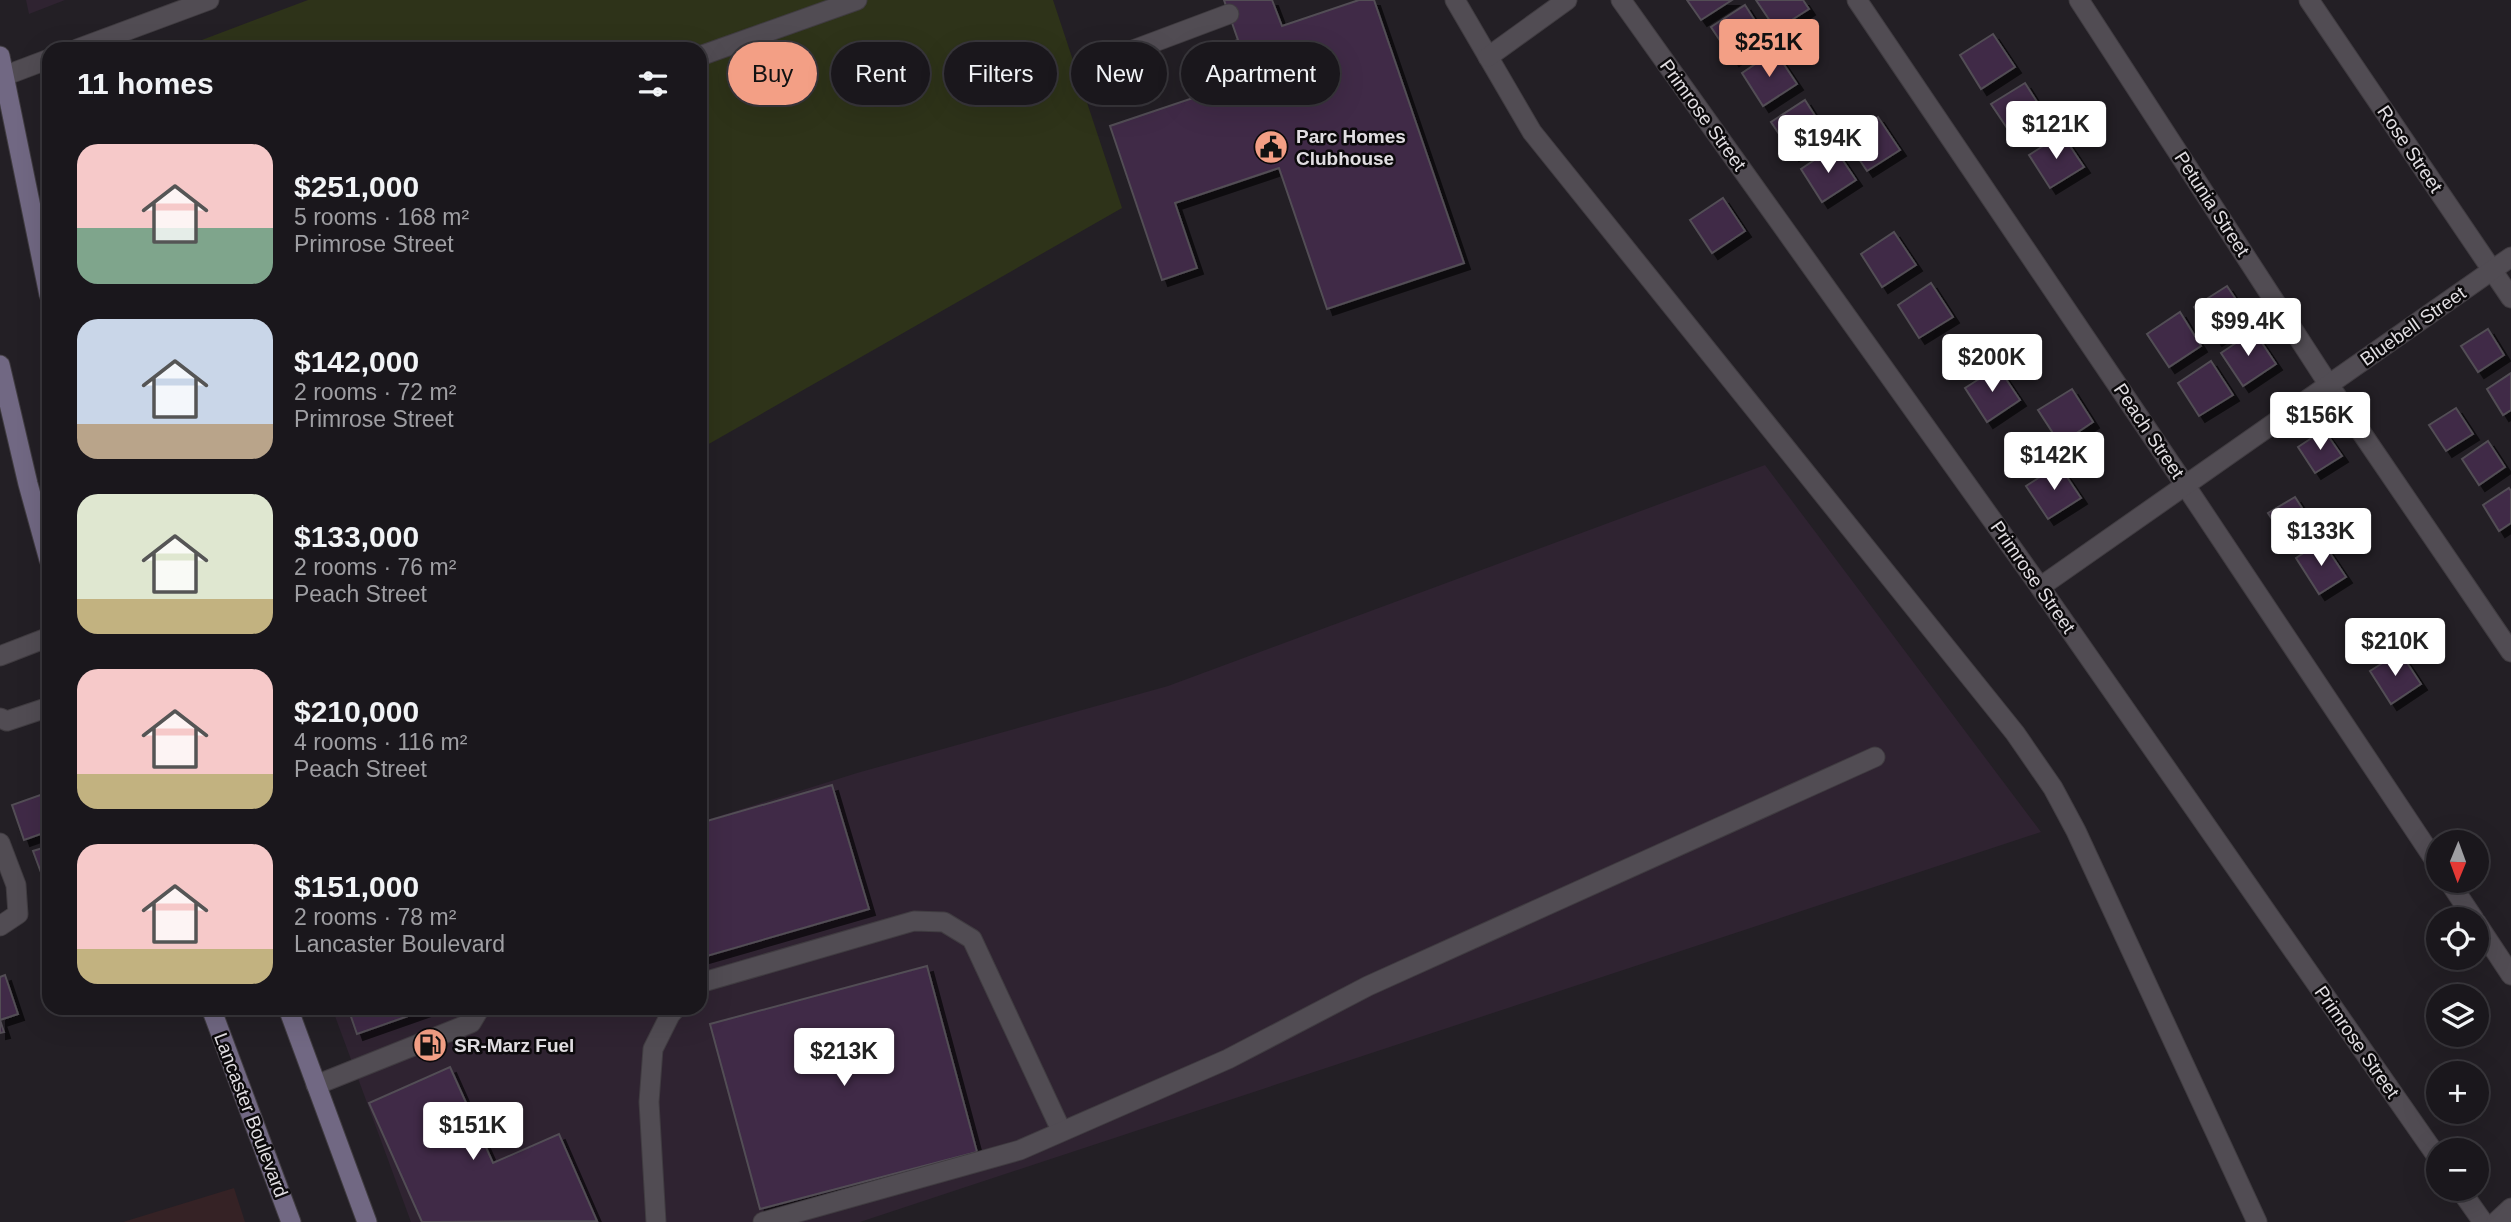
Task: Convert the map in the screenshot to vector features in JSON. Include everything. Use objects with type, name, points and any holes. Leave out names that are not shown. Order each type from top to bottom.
[{"type":"main road","points":[[0,56],[42,260]]},
{"type":"main road","points":[[0,365],[42,535]]},
{"type":"main road","name":"Lancaster Boulevard","points":[[214,1015],[291,1222]]},
{"type":"main road","points":[[291,1015],[367,1222]]},
{"type":"street","points":[[96,42],[209,0]]},
{"type":"street","points":[[707,54],[857,0]]},
{"type":"street","points":[[1455,0],[1532,132],[2015,733],[2053,788],[2076,831],[2257,1222]]},
{"type":"street","points":[[1488,57],[1567,0]]},
{"type":"street","name":"Primrose Street","points":[[1621,0],[2040,587],[2426,1141]]},
{"type":"street","name":"Peach Street","points":[[1857,0],[2426,846]]},
{"type":"street","name":"Petunia Street","points":[[2079,0],[2329,385],[2511,652]]},
{"type":"street","name":"Rose Street","points":[[2309,0],[2511,298]]},
{"type":"street","points":[[1154,42],[1229,14]]},
{"type":"street","points":[[4,76],[42,62]]},
{"type":"street","name":"Bluebell Street","points":[[2040,587],[2511,257]]},
{"type":"street","points":[[0,656],[42,640]]},
{"type":"street","points":[[0,718],[7,721],[42,709]]},
{"type":"street","points":[[763,1222],[1020,1150],[1228,1059],[1368,986],[1875,757]]},
{"type":"street","points":[[0,843],[16,885],[18,914],[0,926]]},
{"type":"street","points":[[707,982],[914,921],[944,922],[972,939],[1061,1130]]},
{"type":"street","points":[[2489,942],[2511,975]]},
{"type":"street","points":[[316,1085],[471,1023],[476,1015]]},
{"type":"street","points":[[656,1222],[649,1102],[653,1049],[670,1015]]},
{"type":"street","points":[[2468,1201],[2483,1222]]},
{"type":"street","points":[[2496,1222],[2511,1208]]},
{"type":"shaded area","points":[[26,0],[65,0],[29,14]]},
{"type":"shaded area","points":[[1765,465],[2041,832],[860,1222],[411,1222],[335,1015],[707,1015],[707,820],[857,773],[1168,686]]},
{"type":"shaded area","points":[[234,1188],[245,1222],[123,1222]]},
{"type":"green space","points":[[308,0],[1053,0],[1071,54],[1071,105],[1088,105],[1122,208],[707,445],[707,42],[197,42]]},
{"type":"building","name":"Parc Homes Clubhouse","points":[[1224,0],[1272,0],[1282,26],[1359,0],[1374,0],[1464,263],[1327,309],[1279,168],[1175,203],[1197,268],[1162,280],[1110,126],[1181,102],[1181,105],[1340,105],[1340,42],[1232,42],[1238,40]]},
{"type":"building","points":[[1687,0],[1732,0],[1701,20]]},
{"type":"building","points":[[1756,0],[1803,0],[1809,9],[1776,30]]},
{"type":"building","points":[[1745,5],[1766,38],[1733,60],[1711,27]]},
{"type":"building","points":[[1993,34],[2015,67],[1981,89],[1960,55]]},
{"type":"building","points":[[1775,51],[1797,84],[1763,106],[1742,73]]},
{"type":"building","points":[[2025,83],[2046,116],[2013,137],[1991,104]]},
{"type":"building","points":[[1805,100],[1826,133],[1793,155],[1771,122]]},
{"type":"building","points":[[1878,117],[1900,150],[1867,171],[1845,138]]},
{"type":"building","points":[[2062,134],[2084,167],[2050,188],[2029,155]]},
{"type":"building","points":[[1834,147],[1856,180],[1822,202],[1801,169]]},
{"type":"building","points":[[1723,198],[1745,231],[1712,253],[1690,220]]},
{"type":"building","points":[[1894,232],[1916,265],[1882,287],[1861,254]]},
{"type":"building","points":[[1931,283],[1953,317],[1919,338],[1898,305]]},
{"type":"building","points":[[2227,286],[2249,319],[2216,340],[2194,307]]},
{"type":"building","points":[[2180,312],[2201,346],[2169,367],[2147,334]]},
{"type":"building","points":[[2488,329],[2504,355],[2478,372],[2461,346]]},
{"type":"building","points":[[2254,331],[2276,364],[2243,386],[2221,353]]},
{"type":"building","points":[[2211,361],[2233,395],[2199,416],[2178,383]]},
{"type":"building","points":[[1998,367],[2020,400],[1987,422],[1965,388]]},
{"type":"building","points":[[2511,373],[2511,410],[2503,415],[2487,389]]},
{"type":"building","points":[[2072,389],[2093,422],[2060,444],[2038,410]]},
{"type":"building","points":[[2456,408],[2473,434],[2446,451],[2429,425]]},
{"type":"building","points":[[2324,430],[2342,456],[2315,473],[2298,447]]},
{"type":"building","points":[[2488,441],[2505,467],[2479,485],[2462,459]]},
{"type":"building","points":[[2059,465],[2081,498],[2048,519],[2026,486]]},
{"type":"building","points":[[2509,488],[2511,523],[2499,531],[2483,505]]},
{"type":"building","points":[[2295,497],[2311,522],[2285,539],[2268,513]]},
{"type":"building","points":[[2322,541],[2346,577],[2319,594],[2296,558]]},
{"type":"building","points":[[2400,652],[2421,684],[2391,704],[2370,671]]},
{"type":"building","points":[[832,785],[869,909],[707,956],[707,821]]},
{"type":"building","points":[[42,794],[42,834],[24,840],[12,805]]},
{"type":"building","points":[[42,848],[42,875],[33,851]]},
{"type":"building","points":[[927,966],[977,1152],[760,1209],[710,1024]]},
{"type":"building","points":[[5,975],[18,1014],[0,1020],[0,977]]},
{"type":"building","points":[[350,1015],[411,1015],[357,1034]]},
{"type":"building","points":[[450,1067],[493,1163],[559,1134],[597,1221],[422,1222],[369,1103]]},
{"type":"place","name":"Parc Homes Clubhouse","points":[[1271,147]]},
{"type":"place","name":"SR-Marz Fuel","points":[[430,1045]]}]
